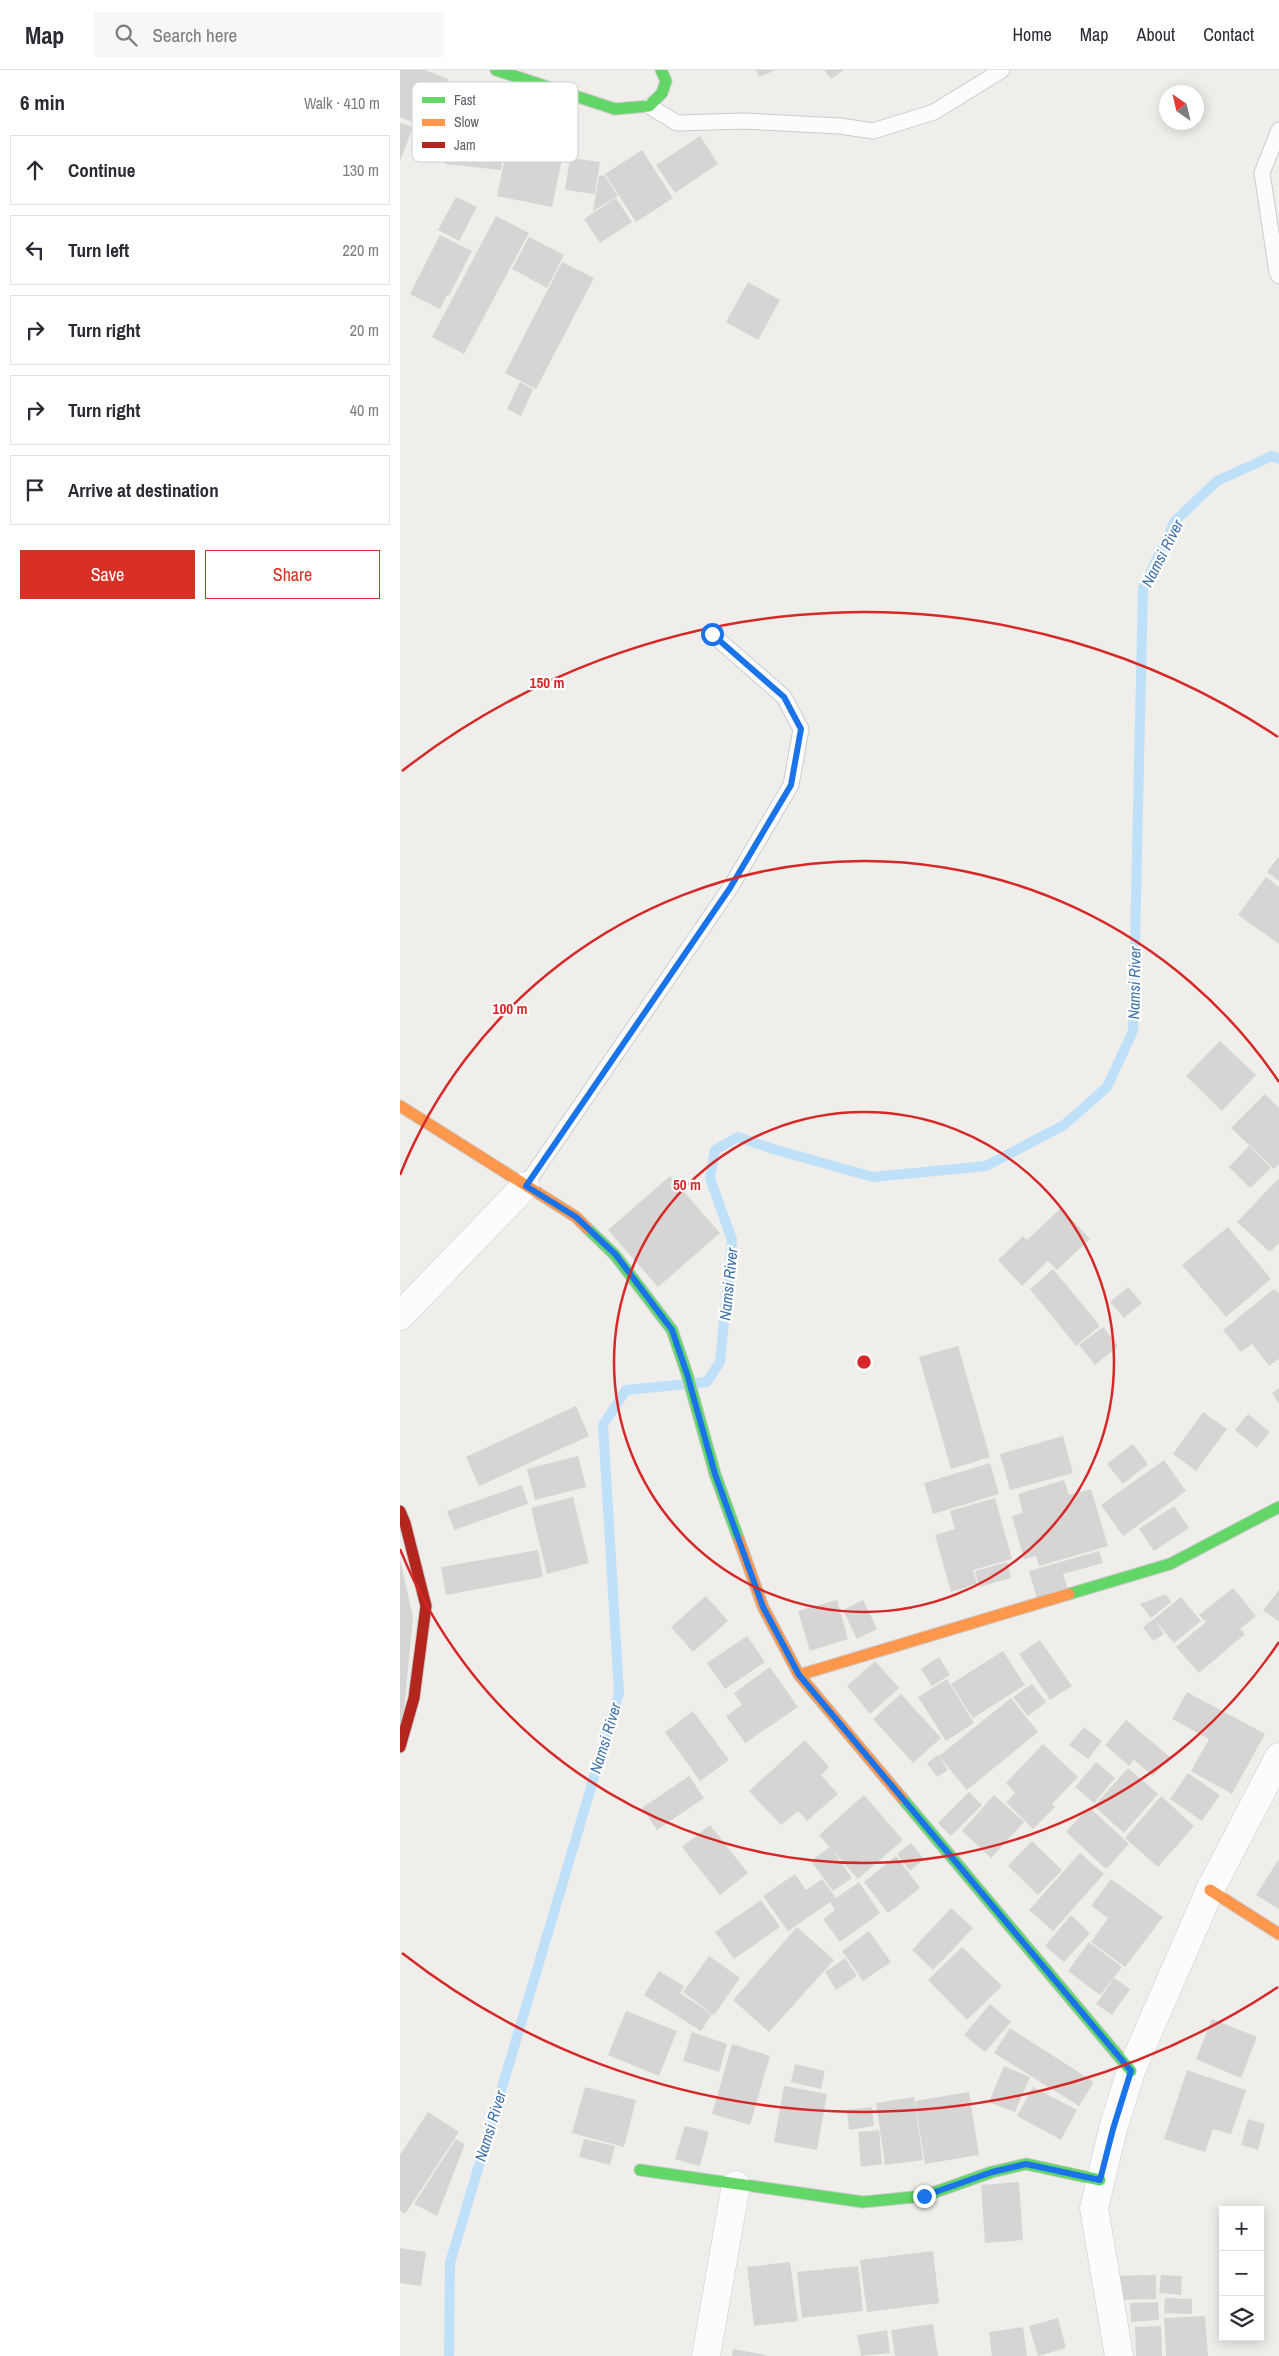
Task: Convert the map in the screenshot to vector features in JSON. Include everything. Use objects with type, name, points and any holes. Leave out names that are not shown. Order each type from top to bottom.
[{"type":"street","points":[[496,70],[533,82]]},
{"type":"street","points":[[578,97],[615,109],[649,106],[662,93],[666,81],[661,70]]},
{"type":"street","points":[[400,1106],[576,1217],[616,1255],[672,1330],[687,1374],[715,1474],[763,1607],[799,1675],[1131,2071]]},
{"type":"street","points":[[400,1316],[526,1186]]},
{"type":"street","points":[[799,1675],[1170,1564],[1279,1507]]},
{"type":"street","points":[[400,1511],[405,1523],[426,1606],[414,1698],[400,1747]]},
{"type":"street","points":[[1119,2356],[1094,2208],[1113,2129],[1131,2071],[1210,1890],[1279,1757]]},
{"type":"street","points":[[1210,1890],[1279,1934]]},
{"type":"street","points":[[640,2170],[863,2202],[924,2196],[992,2172],[1026,2164],[1100,2180]]},
{"type":"street","points":[[706,2356],[736,2185]]},
{"type":"lane","points":[[649,106],[677,123],[744,121],[840,126],[873,131],[934,112],[1002,70]]},
{"type":"lane","points":[[1279,130],[1262,173],[1276,272],[1279,276]]},
{"type":"lane","points":[[526,1186],[730,888],[791,785],[801,729],[784,697],[712,634]]},
{"type":"building","points":[[400,70],[425,70],[448,79],[447,82],[412,82],[412,122],[400,117]]},
{"type":"building","points":[[756,70],[776,70],[759,77]]},
{"type":"building","points":[[824,70],[844,70],[831,79]]},
{"type":"building","points":[[400,123],[412,127],[412,130],[400,161]]},
{"type":"building","points":[[700,136],[718,164],[675,193],[656,165]]},
{"type":"building","points":[[642,150],[673,198],[636,222],[605,174]]},
{"type":"building","points":[[578,159],[600,162],[595,194],[565,190],[569,162],[578,162]]},
{"type":"building","points":[[445,162],[502,162],[501,170],[445,164]]},
{"type":"building","points":[[504,162],[561,162],[552,207],[497,196]]},
{"type":"building","points":[[604,175],[618,196],[593,211],[599,176]]},
{"type":"building","points":[[456,197],[477,207],[459,241],[438,230]]},
{"type":"building","points":[[616,198],[632,222],[600,243],[584,219]]},
{"type":"building","points":[[496,216],[529,233],[464,354],[432,337]]},
{"type":"building","points":[[440,235],[472,251],[449,296],[447,295],[440,309],[410,294]]},
{"type":"building","points":[[529,237],[564,255],[547,288],[512,269]]},
{"type":"building","points":[[562,262],[594,278],[536,389],[505,373]]},
{"type":"building","points":[[748,282],[780,300],[758,340],[726,322]]},
{"type":"building","points":[[520,382],[533,389],[521,416],[507,409]]},
{"type":"building","points":[[1279,856],[1279,881],[1267,872]]},
{"type":"building","points":[[1266,877],[1279,887],[1279,944],[1238,915]]},
{"type":"building","points":[[1220,1041],[1256,1075],[1222,1111],[1186,1076]]},
{"type":"building","points":[[1265,1094],[1279,1108],[1279,1164],[1274,1169],[1231,1128]]},
{"type":"building","points":[[1249,1146],[1271,1168],[1250,1188],[1229,1167]]},
{"type":"building","points":[[670,1176],[720,1233],[658,1287],[608,1230]]},
{"type":"building","points":[[1279,1178],[1279,1243],[1270,1252],[1237,1222]]},
{"type":"building","points":[[1061,1208],[1090,1239],[1057,1270],[1048,1261],[1022,1286],[998,1260],[1023,1236],[1027,1240]]},
{"type":"building","points":[[1228,1227],[1271,1279],[1226,1317],[1182,1265]]},
{"type":"building","points":[[1053,1269],[1100,1326],[1076,1346],[1030,1289]]},
{"type":"building","points":[[1128,1287],[1142,1303],[1124,1318],[1110,1302]]},
{"type":"building","points":[[1274,1289],[1279,1293],[1279,1359],[1269,1366],[1252,1344],[1241,1352],[1223,1330]]},
{"type":"building","points":[[1103,1327],[1118,1346],[1095,1365],[1079,1345]]},
{"type":"building","points":[[958,1346],[990,1457],[951,1469],[919,1357]]},
{"type":"building","points":[[1279,1388],[1279,1404],[1272,1393]]},
{"type":"building","points":[[576,1406],[589,1436],[479,1486],[466,1457]]},
{"type":"building","points":[[1203,1412],[1227,1429],[1196,1471],[1173,1454]]},
{"type":"building","points":[[1248,1414],[1270,1432],[1257,1448],[1235,1430]]},
{"type":"building","points":[[1063,1436],[1073,1473],[1010,1490],[1000,1454]]},
{"type":"building","points":[[1133,1444],[1148,1464],[1123,1484],[1107,1464]]},
{"type":"building","points":[[578,1456],[586,1487],[535,1500],[527,1469]]},
{"type":"building","points":[[1164,1460],[1186,1491],[1123,1536],[1101,1505]]},
{"type":"building","points":[[990,1463],[999,1494],[933,1514],[924,1483]]},
{"type":"building","points":[[1064,1480],[1069,1495],[1091,1489],[1108,1546],[1039,1566],[1036,1556],[1024,1559],[1012,1516],[1023,1513],[1018,1494]]},
{"type":"building","points":[[522,1485],[528,1504],[454,1530],[447,1511]]},
{"type":"building","points":[[573,1497],[589,1563],[547,1574],[531,1508]]},
{"type":"building","points":[[995,1498],[1012,1559],[973,1570],[977,1584],[951,1592],[935,1535],[955,1529],[950,1511]]},
{"type":"building","points":[[1174,1506],[1189,1528],[1154,1551],[1139,1529]]},
{"type":"building","points":[[538,1550],[543,1577],[446,1595],[441,1567]]},
{"type":"building","points":[[1099,1551],[1103,1563],[1063,1574],[1069,1593],[1038,1602],[1029,1571]]},
{"type":"building","points":[[400,1559],[413,1617],[400,1752]]},
{"type":"building","points":[[1007,1562],[1011,1578],[979,1587],[975,1571]]},
{"type":"building","points":[[1233,1588],[1256,1616],[1240,1629],[1245,1634],[1199,1673],[1176,1647],[1206,1622],[1199,1615]]},
{"type":"building","points":[[1279,1590],[1279,1622],[1263,1610]]},
{"type":"building","points":[[1166,1594],[1171,1602],[1151,1618],[1140,1604]]},
{"type":"building","points":[[706,1596],[728,1621],[693,1652],[671,1627]]},
{"type":"building","points":[[1181,1597],[1201,1621],[1174,1643],[1154,1619]]},
{"type":"building","points":[[837,1600],[848,1639],[810,1651],[798,1611]]},
{"type":"building","points":[[863,1600],[877,1629],[857,1639],[843,1610]]},
{"type":"building","points":[[1154,1619],[1164,1634],[1153,1641],[1143,1627]]},
{"type":"building","points":[[747,1636],[765,1662],[725,1689],[707,1663]]},
{"type":"building","points":[[1040,1640],[1072,1686],[1050,1700],[1019,1654]]},
{"type":"building","points":[[1003,1651],[1025,1685],[973,1718],[951,1684]]},
{"type":"building","points":[[939,1657],[950,1675],[932,1686],[921,1669]]},
{"type":"building","points":[[875,1661],[899,1688],[870,1714],[847,1686]]},
{"type":"building","points":[[770,1667],[798,1707],[745,1743],[726,1716],[742,1705],[734,1693]]},
{"type":"building","points":[[947,1679],[974,1723],[946,1741],[918,1697]]},
{"type":"building","points":[[1032,1684],[1046,1702],[1028,1716],[1013,1697]]},
{"type":"building","points":[[1187,1692],[1265,1734],[1232,1794],[1191,1771],[1209,1739],[1172,1719]]},
{"type":"building","points":[[901,1694],[941,1738],[913,1763],[873,1719]]},
{"type":"building","points":[[1011,1698],[1038,1732],[967,1790],[939,1756]]},
{"type":"building","points":[[693,1711],[729,1760],[700,1781],[665,1732]]},
{"type":"building","points":[[1126,1720],[1170,1757],[1153,1776],[1134,1760],[1129,1766],[1105,1745]]},
{"type":"building","points":[[1084,1727],[1102,1741],[1088,1759],[1069,1745]]},
{"type":"building","points":[[805,1740],[829,1767],[821,1775],[838,1794],[807,1821],[798,1811],[781,1825],[749,1791]]},
{"type":"building","points":[[1043,1744],[1078,1777],[1052,1804],[1055,1807],[1033,1829],[1006,1802],[1015,1793],[1006,1783]]},
{"type":"building","points":[[938,1755],[948,1770],[937,1777],[927,1763]]},
{"type":"building","points":[[1096,1762],[1115,1778],[1094,1803],[1075,1787]]},
{"type":"building","points":[[1128,1768],[1158,1794],[1124,1833],[1094,1806]]},
{"type":"building","points":[[1188,1773],[1220,1795],[1202,1821],[1170,1799]]},
{"type":"building","points":[[689,1776],[704,1798],[657,1830],[642,1808]]},
{"type":"building","points":[[969,1792],[982,1805],[951,1836],[938,1823]]},
{"type":"building","points":[[864,1795],[903,1840],[858,1879],[819,1835]]},
{"type":"building","points":[[994,1795],[1024,1822],[991,1858],[962,1831]]},
{"type":"building","points":[[1161,1796],[1194,1826],[1158,1867],[1125,1838]]},
{"type":"building","points":[[1089,1807],[1129,1844],[1106,1869],[1066,1832]]},
{"type":"building","points":[[710,1825],[748,1873],[720,1895],[682,1847]]},
{"type":"building","points":[[1032,1841],[1062,1870],[1038,1895],[1008,1866]]},
{"type":"building","points":[[911,1843],[924,1859],[910,1871],[897,1854]]},
{"type":"building","points":[[830,1847],[852,1878],[833,1891],[811,1861]]},
{"type":"building","points":[[1080,1853],[1104,1874],[1053,1931],[1029,1910]]},
{"type":"building","points":[[896,1856],[920,1888],[888,1913],[864,1882]]},
{"type":"building","points":[[1279,1859],[1279,1909],[1256,1895]]},
{"type":"building","points":[[795,1874],[806,1890],[822,1879],[836,1898],[859,1882],[880,1913],[840,1942],[823,1919],[835,1910],[830,1902],[788,1931],[763,1896]]},
{"type":"building","points":[[1111,1879],[1163,1917],[1125,1967],[1091,1942],[1108,1918],[1091,1906]]},
{"type":"building","points":[[761,1900],[780,1927],[734,1959],[715,1932]]},
{"type":"building","points":[[951,1908],[973,1928],[933,1970],[912,1950]]},
{"type":"building","points":[[1071,1915],[1090,1933],[1064,1962],[1045,1946]]},
{"type":"building","points":[[797,1927],[834,1960],[769,2032],[733,2000]]},
{"type":"building","points":[[869,1931],[891,1962],[863,1981],[842,1951]]},
{"type":"building","points":[[1089,1942],[1122,1967],[1100,1995],[1068,1971]]},
{"type":"building","points":[[962,1947],[1002,1986],[967,2020],[928,1980]]},
{"type":"building","points":[[709,1956],[740,1978],[714,2015],[683,1992]]},
{"type":"building","points":[[845,1958],[857,1976],[836,1990],[825,1972]]},
{"type":"building","points":[[659,1971],[684,1986],[680,1993],[712,2014],[701,2031],[644,1995]]},
{"type":"building","points":[[1114,1978],[1130,1989],[1112,2015],[1096,2004]]},
{"type":"building","points":[[990,2004],[1011,2022],[985,2052],[964,2035]]},
{"type":"building","points":[[626,2011],[677,2031],[659,2076],[608,2055]]},
{"type":"building","points":[[1212,2019],[1257,2037],[1241,2078],[1196,2059]]},
{"type":"building","points":[[1010,2028],[1094,2082],[1079,2106],[994,2053]]},
{"type":"building","points":[[692,2032],[727,2044],[719,2072],[683,2061]]},
{"type":"building","points":[[732,2044],[770,2056],[750,2125],[712,2114]]},
{"type":"building","points":[[795,2064],[825,2071],[821,2089],[791,2082]]},
{"type":"building","points":[[1004,2066],[1030,2077],[1015,2112],[989,2102]]},
{"type":"building","points":[[1187,2070],[1246,2090],[1231,2134],[1213,2129],[1205,2152],[1164,2139]]},
{"type":"building","points":[[784,2086],[827,2094],[817,2150],[774,2142]]},
{"type":"building","points":[[585,2087],[636,2100],[624,2147],[572,2133]]},
{"type":"building","points":[[1033,2087],[1077,2110],[1061,2140],[1017,2116]]},
{"type":"building","points":[[969,2092],[979,2155],[925,2164],[915,2101]]},
{"type":"building","points":[[914,2097],[923,2160],[885,2165],[876,2103]]},
{"type":"building","points":[[872,2107],[874,2126],[849,2130],[847,2110]]},
{"type":"building","points":[[428,2112],[459,2132],[405,2214],[400,2211],[400,2155]]},
{"type":"building","points":[[1248,2119],[1265,2124],[1258,2150],[1241,2145]]},
{"type":"building","points":[[685,2126],[709,2132],[700,2166],[675,2159]]},
{"type":"building","points":[[879,2130],[882,2164],[861,2167],[858,2132]]},
{"type":"building","points":[[456,2139],[465,2144],[437,2216],[414,2204]]},
{"type":"building","points":[[584,2139],[615,2146],[610,2165],[579,2157]]},
{"type":"building","points":[[1019,2182],[1023,2240],[985,2243],[981,2185]]},
{"type":"building","points":[[400,2248],[426,2252],[421,2286],[400,2283]]},
{"type":"building","points":[[933,2251],[939,2303],[867,2312],[860,2260]]},
{"type":"building","points":[[790,2262],[798,2321],[754,2326],[747,2267]]},
{"type":"building","points":[[858,2266],[863,2311],[802,2318],[797,2272]]},
{"type":"building","points":[[1156,2275],[1156,2299],[1111,2300],[1110,2276]]},
{"type":"building","points":[[1161,2275],[1182,2276],[1181,2295],[1159,2293]]},
{"type":"building","points":[[1165,2298],[1192,2299],[1192,2314],[1164,2313]]},
{"type":"building","points":[[1158,2302],[1159,2320],[1131,2322],[1130,2303]]},
{"type":"building","points":[[1205,2316],[1208,2356],[1166,2356],[1164,2318]]},
{"type":"building","points":[[1058,2318],[1066,2348],[1038,2356],[1029,2326]]},
{"type":"building","points":[[933,2324],[938,2356],[895,2356],[891,2330]]},
{"type":"building","points":[[1161,2326],[1162,2356],[1136,2356],[1135,2327]]},
{"type":"building","points":[[1023,2327],[1027,2356],[992,2356],[989,2332]]},
{"type":"building","points":[[887,2330],[890,2353],[861,2356],[857,2335]]},
{"type":"building","points":[[733,2349],[765,2355],[765,2356],[732,2356]]},
{"type":"waterway","name":"Namsi River","points":[[449,2356],[450,2263],[619,1693],[603,1425],[626,1390],[707,1382],[720,1362],[732,1240],[710,1178],[715,1150],[738,1137],[773,1149],[873,1177],[986,1166],[1064,1125],[1107,1087],[1133,1031],[1143,588],[1175,521],[1217,481],[1272,456],[1279,459]]},
{"type":"traffic: fast","points":[[496,70],[533,82]]},
{"type":"traffic: fast","points":[[578,97],[615,109],[649,106],[662,93],[666,81],[661,70]]},
{"type":"traffic: fast","points":[[587,1228],[615,1255],[672,1330],[687,1374],[715,1474],[739,1540]]},
{"type":"traffic: fast","points":[[1069,1594],[1170,1564],[1279,1507]]},
{"type":"traffic: fast","points":[[902,1798],[1131,2071]]},
{"type":"traffic: fast","points":[[640,2170],[863,2202],[924,2196],[992,2172],[1026,2164],[1100,2180]]},
{"type":"traffic: slow","points":[[400,1106],[576,1217],[587,1228]]},
{"type":"traffic: slow","points":[[739,1540],[763,1607],[799,1675],[902,1798]]},
{"type":"traffic: slow","points":[[799,1675],[1069,1594]]},
{"type":"traffic: slow","points":[[1210,1890],[1279,1934]]},
{"type":"traffic: jam","points":[[400,1511],[405,1523],[426,1606],[414,1698],[400,1747]]},
{"type":"route","points":[[712,634],[784,697],[801,729],[791,785],[730,888],[526,1186],[576,1217],[616,1255],[672,1330],[687,1374],[715,1474],[763,1607],[799,1675],[1131,2071],[1100,2180],[1026,2164],[992,2172],[924,2196]]}]
